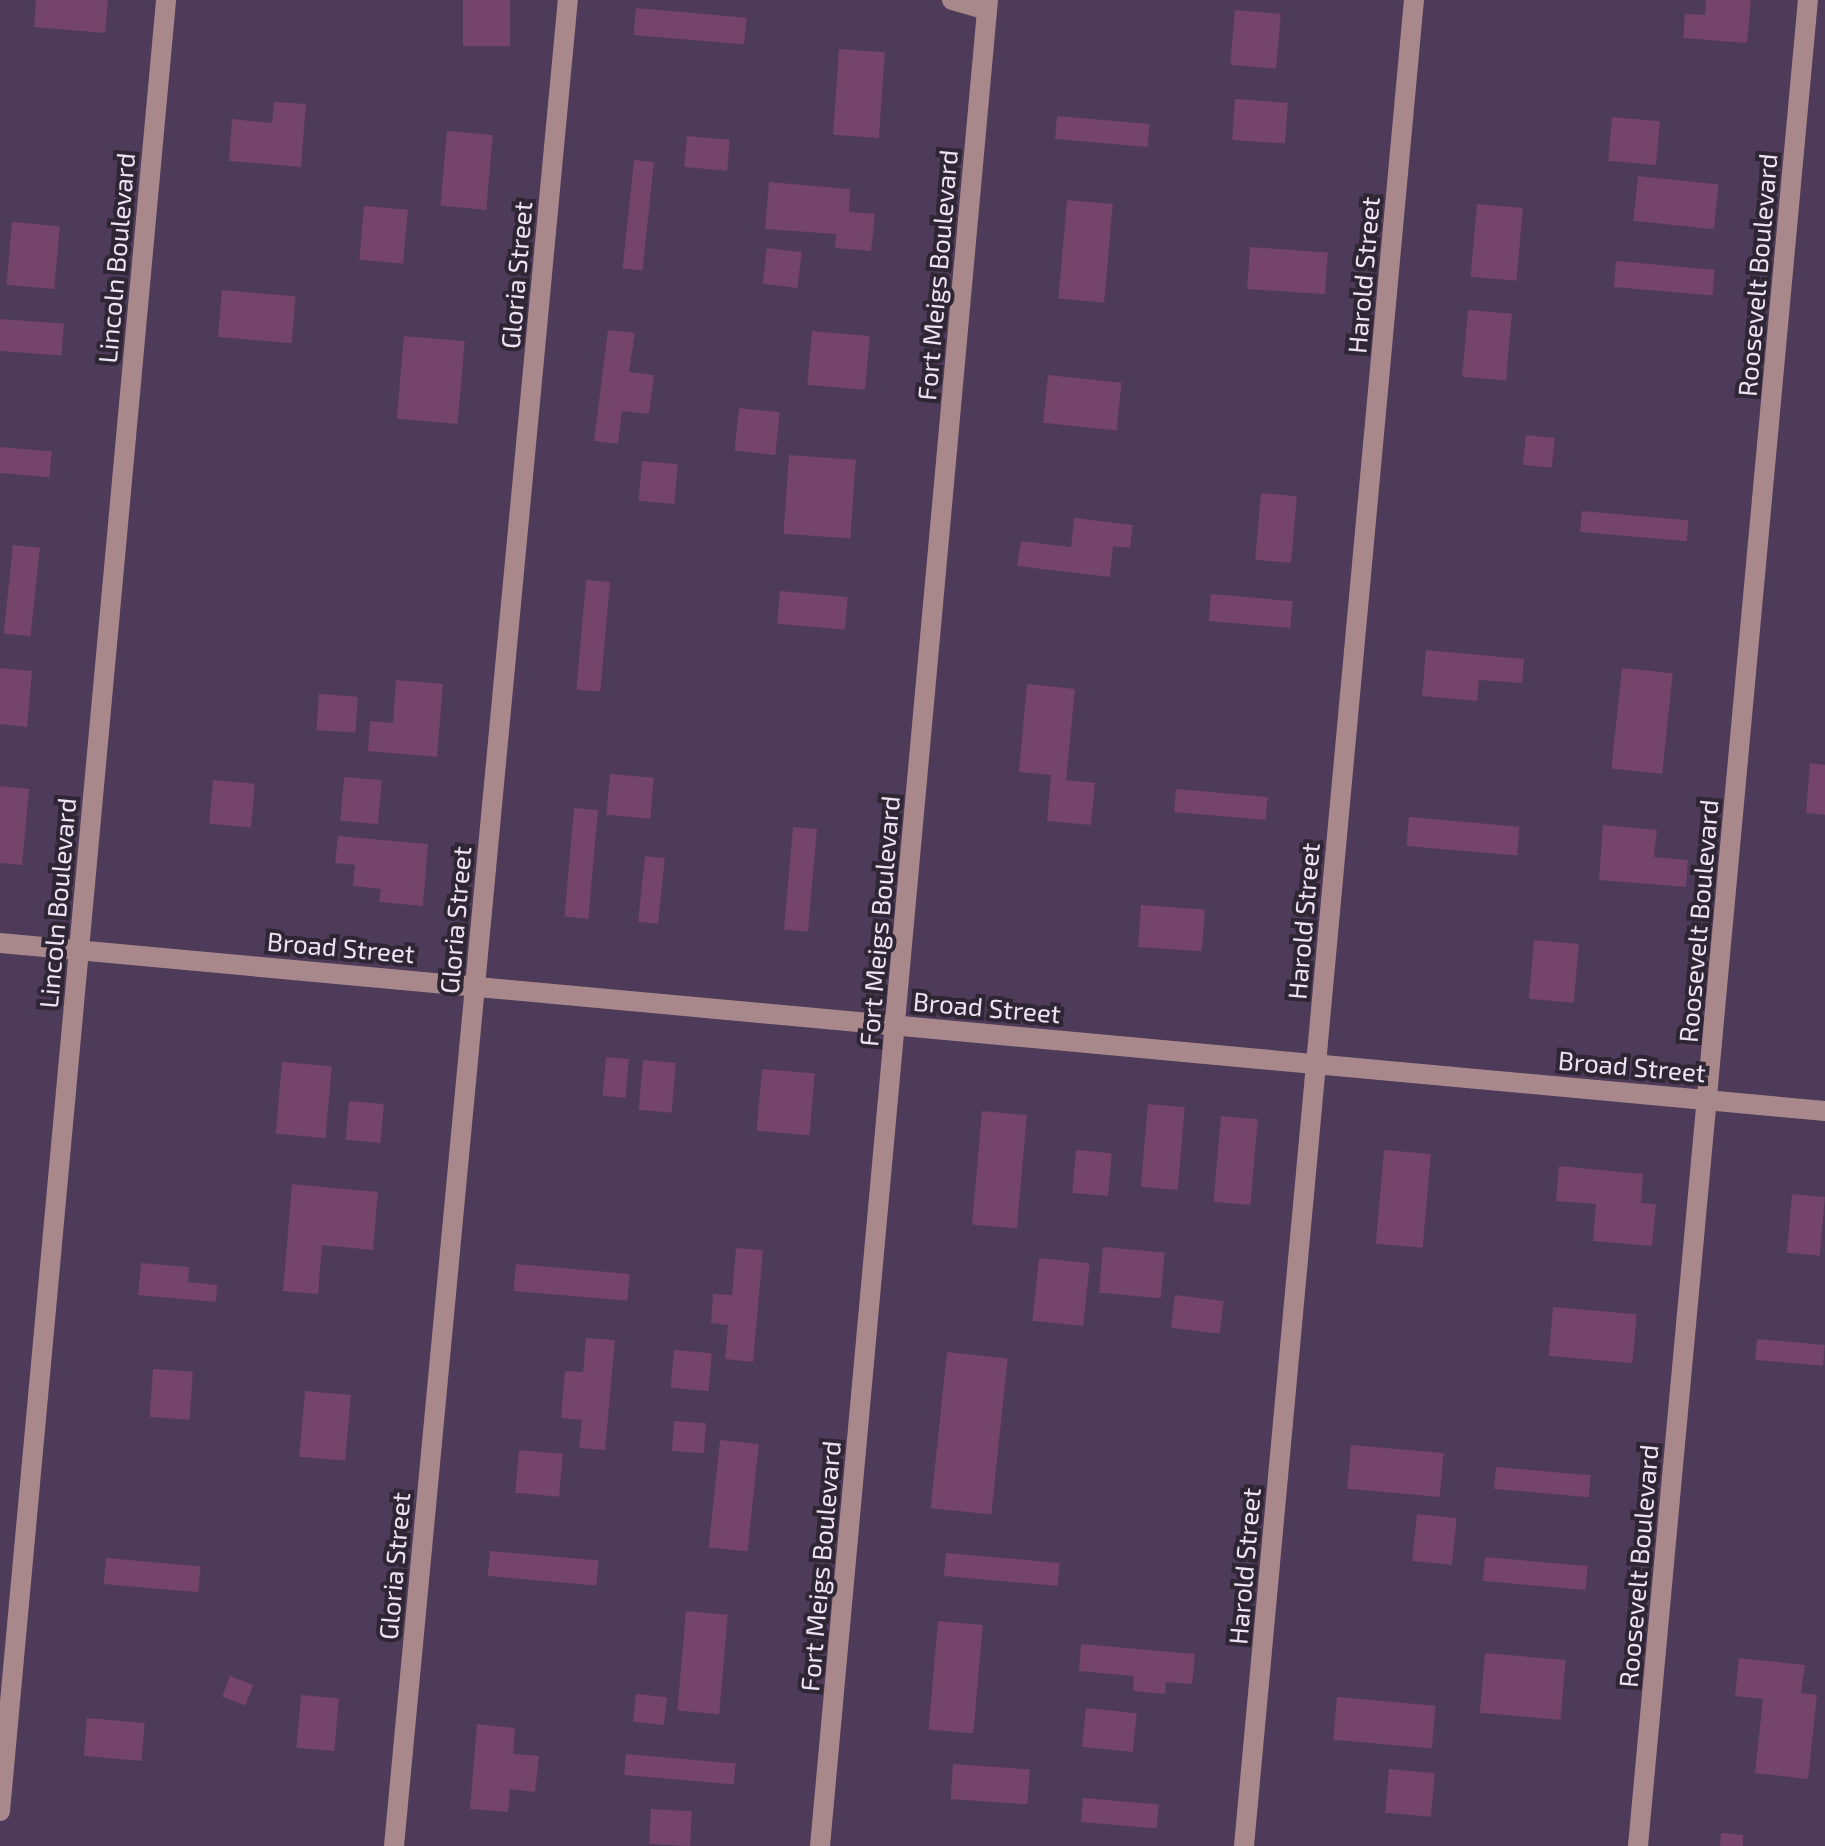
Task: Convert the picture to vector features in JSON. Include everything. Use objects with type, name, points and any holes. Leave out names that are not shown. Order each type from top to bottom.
[{"type":"street","name":"Lincoln Boulevard","points":[[0,1811],[166,0]]},
{"type":"street","name":"Gloria Street","points":[[394,1846],[568,0]]},
{"type":"street","points":[[952,0],[988,5]]},
{"type":"street","name":"Harold Street","points":[[1244,1846],[1414,0]]},
{"type":"street","name":"Roosevelt Boulevard","points":[[1638,1846],[1808,0]]},
{"type":"street","name":"Fort Meigs Boulevard","points":[[820,1846],[988,5]]},
{"type":"street","name":"Broad Street","points":[[0,943],[1825,1111]]},
{"type":"building","points":[[36,0],[108,0],[105,33],[34,27]]},
{"type":"building","points":[[463,0],[510,0],[510,46],[463,46]]},
{"type":"building","points":[[1706,0],[1751,0],[1747,43],[1683,38],[1685,14],[1705,15]]},
{"type":"building","points":[[636,8],[747,18],[744,45],[634,35]]},
{"type":"building","points":[[1235,10],[1281,14],[1276,69],[1230,65]]},
{"type":"building","points":[[839,49],[885,52],[879,138],[833,135]]},
{"type":"building","points":[[1235,99],[1288,103],[1285,144],[1232,140]]},
{"type":"building","points":[[274,102],[306,104],[301,167],[229,161],[232,119],[272,123]]},
{"type":"building","points":[[1057,116],[1150,124],[1148,147],[1055,139]]},
{"type":"building","points":[[1612,117],[1660,121],[1656,165],[1608,161]]},
{"type":"building","points":[[447,131],[493,135],[486,210],[440,206]]},
{"type":"building","points":[[687,136],[730,140],[727,171],[684,167]]},
{"type":"building","points":[[634,160],[654,162],[642,270],[623,268]]},
{"type":"building","points":[[1638,176],[1719,184],[1714,229],[1633,221]]},
{"type":"building","points":[[769,182],[850,189],[849,212],[875,214],[871,251],[835,248],[836,234],[765,229]]},
{"type":"building","points":[[1067,200],[1113,204],[1104,303],[1058,299]]},
{"type":"building","points":[[1477,204],[1523,208],[1516,281],[1471,277]]},
{"type":"building","points":[[364,206],[408,210],[403,264],[359,260]]},
{"type":"building","points":[[12,222],[60,226],[54,289],[7,285]]},
{"type":"building","points":[[1250,247],[1328,252],[1325,294],[1247,289]]},
{"type":"building","points":[[767,248],[802,252],[797,288],[763,284]]},
{"type":"building","points":[[1616,261],[1715,270],[1712,296],[1614,287]]},
{"type":"building","points":[[222,290],[296,296],[292,343],[218,337]]},
{"type":"building","points":[[1468,310],[1512,314],[1506,381],[1462,377]]},
{"type":"building","points":[[0,319],[64,323],[62,355],[0,351]]},
{"type":"building","points":[[608,330],[635,333],[629,372],[654,375],[649,414],[622,411],[618,444],[594,441]]},
{"type":"building","points":[[812,331],[870,336],[865,390],[807,385]]},
{"type":"building","points":[[404,336],[465,341],[458,424],[397,419]]},
{"type":"building","points":[[1048,375],[1122,383],[1117,430],[1043,423]]},
{"type":"building","points":[[739,408],[780,412],[775,455],[735,451]]},
{"type":"building","points":[[1526,435],[1555,438],[1552,468],[1523,465]]},
{"type":"building","points":[[0,447],[52,452],[50,477],[0,473]]},
{"type":"building","points":[[789,455],[856,460],[850,538],[783,534]]},
{"type":"building","points":[[642,461],[678,464],[674,504],[639,501]]},
{"type":"building","points":[[1261,493],[1297,496],[1291,563],[1255,560]]},
{"type":"building","points":[[1582,511],[1689,520],[1687,541],[1580,532]]},
{"type":"building","points":[[1074,518],[1133,525],[1130,548],[1113,546],[1110,577],[1017,566],[1021,541],[1071,547]]},
{"type":"building","points":[[13,545],[40,548],[31,636],[4,634]]},
{"type":"building","points":[[586,580],[610,582],[600,692],[576,690]]},
{"type":"building","points":[[780,591],[848,597],[845,630],[777,624]]},
{"type":"building","points":[[1211,594],[1293,601],[1290,628],[1209,621]]},
{"type":"building","points":[[1426,650],[1524,659],[1522,683],[1479,680],[1477,701],[1422,696]]},
{"type":"building","points":[[0,668],[32,671],[27,727],[0,724]]},
{"type":"building","points":[[1622,668],[1673,673],[1662,774],[1611,768]]},
{"type":"building","points":[[396,680],[443,684],[437,757],[368,751],[370,721],[393,723]]},
{"type":"building","points":[[1027,684],[1075,689],[1066,780],[1095,783],[1091,825],[1047,821],[1051,775],[1019,772]]},
{"type":"building","points":[[319,694],[358,697],[355,733],[316,730]]},
{"type":"building","points":[[1810,763],[1825,765],[1825,815],[1806,813]]},
{"type":"building","points":[[610,774],[654,778],[650,819],[606,815]]},
{"type":"building","points":[[344,777],[382,780],[378,824],[340,821]]},
{"type":"building","points":[[213,780],[255,784],[251,827],[209,824]]},
{"type":"building","points":[[0,786],[29,789],[22,865],[0,863]]},
{"type":"building","points":[[1176,789],[1268,797],[1266,820],[1174,812]]},
{"type":"building","points":[[574,808],[598,810],[588,919],[565,917]]},
{"type":"building","points":[[1409,817],[1520,827],[1517,856],[1406,846]]},
{"type":"building","points":[[1603,825],[1657,830],[1654,857],[1688,860],[1686,887],[1599,880]]},
{"type":"building","points":[[793,827],[817,829],[808,932],[784,930]]},
{"type":"building","points":[[338,836],[428,844],[423,906],[379,902],[381,889],[353,886],[355,865],[335,863]]},
{"type":"building","points":[[645,856],[665,858],[658,924],[638,922]]},
{"type":"building","points":[[1141,905],[1205,909],[1202,951],[1138,947]]},
{"type":"building","points":[[1534,940],[1579,944],[1574,1003],[1529,999]]},
{"type":"building","points":[[606,1057],[629,1059],[626,1098],[603,1096]]},
{"type":"building","points":[[643,1060],[676,1063],[672,1113],[639,1110]]},
{"type":"building","points":[[282,1062],[332,1066],[326,1138],[276,1134]]},
{"type":"building","points":[[762,1069],[815,1074],[809,1135],[757,1131]]},
{"type":"building","points":[[349,1101],[384,1104],[380,1143],[346,1140]]},
{"type":"building","points":[[1148,1104],[1185,1107],[1178,1190],[1141,1187]]},
{"type":"building","points":[[982,1111],[1027,1115],[1017,1228],[972,1225]]},
{"type":"building","points":[[1221,1116],[1258,1119],[1250,1205],[1214,1202]]},
{"type":"building","points":[[1076,1150],[1112,1153],[1108,1196],[1072,1193]]},
{"type":"building","points":[[1384,1150],[1431,1154],[1423,1248],[1376,1244]]},
{"type":"building","points":[[1559,1166],[1643,1174],[1641,1203],[1656,1204],[1652,1246],[1593,1241],[1596,1204],[1556,1201]]},
{"type":"building","points":[[292,1184],[378,1192],[373,1250],[322,1245],[318,1294],[283,1291]]},
{"type":"building","points":[[1792,1194],[1825,1197],[1820,1256],[1787,1253]]},
{"type":"building","points":[[1103,1247],[1165,1252],[1161,1298],[1099,1293]]},
{"type":"building","points":[[736,1248],[763,1250],[753,1362],[725,1359],[728,1325],[711,1323],[713,1294],[732,1295]]},
{"type":"building","points":[[1039,1258],[1090,1263],[1083,1326],[1032,1321]]},
{"type":"building","points":[[141,1263],[189,1267],[188,1282],[217,1285],[216,1302],[138,1295]]},
{"type":"building","points":[[516,1264],[630,1274],[627,1301],[514,1291]]},
{"type":"building","points":[[1175,1295],[1224,1301],[1220,1334],[1171,1328]]},
{"type":"building","points":[[1553,1307],[1637,1314],[1632,1363],[1549,1356]]},
{"type":"building","points":[[586,1338],[615,1340],[605,1450],[579,1448],[582,1420],[561,1418],[565,1371],[583,1372]]},
{"type":"building","points":[[1757,1339],[1825,1345],[1823,1366],[1755,1360]]},
{"type":"building","points":[[674,1350],[712,1353],[709,1391],[671,1388]]},
{"type":"building","points":[[947,1352],[1008,1358],[991,1515],[931,1508]]},
{"type":"building","points":[[153,1369],[193,1372],[190,1420],[150,1417]]},
{"type":"building","points":[[305,1391],[351,1395],[345,1461],[299,1457]]},
{"type":"building","points":[[674,1421],[706,1423],[704,1453],[672,1451]]},
{"type":"building","points":[[720,1440],[759,1444],[747,1551],[709,1547]]},
{"type":"building","points":[[1351,1445],[1444,1453],[1440,1497],[1347,1489]]},
{"type":"building","points":[[519,1450],[563,1454],[559,1497],[515,1493]]},
{"type":"building","points":[[1496,1467],[1591,1475],[1589,1497],[1494,1489]]},
{"type":"building","points":[[1417,1514],[1457,1518],[1452,1565],[1412,1561]]},
{"type":"building","points":[[490,1551],[599,1560],[596,1585],[488,1576]]},
{"type":"building","points":[[946,1553],[1060,1563],[1058,1586],[944,1576]]},
{"type":"building","points":[[1485,1557],[1588,1566],[1586,1590],[1483,1581]]},
{"type":"building","points":[[106,1558],[201,1566],[198,1592],[104,1584]]},
{"type":"building","points":[[686,1611],[728,1615],[719,1714],[677,1711]]},
{"type":"building","points":[[938,1621],[983,1625],[973,1734],[929,1730]]},
{"type":"building","points":[[1081,1644],[1195,1654],[1192,1684],[1166,1682],[1165,1694],[1133,1691],[1134,1676],[1079,1671]]},
{"type":"building","points":[[1485,1653],[1566,1660],[1560,1720],[1480,1713]]},
{"type":"building","points":[[1739,1658],[1805,1665],[1801,1693],[1817,1695],[1808,1779],[1755,1773],[1763,1699],[1735,1696]]},
{"type":"building","points":[[230,1676],[253,1685],[245,1705],[222,1697]]},
{"type":"building","points":[[636,1694],[667,1697],[664,1725],[633,1722]]},
{"type":"building","points":[[301,1695],[339,1698],[334,1751],[296,1748]]},
{"type":"building","points":[[1337,1697],[1436,1706],[1432,1748],[1333,1740]]},
{"type":"building","points":[[1086,1708],[1137,1713],[1133,1752],[1082,1747]]},
{"type":"building","points":[[87,1718],[145,1723],[141,1761],[84,1756]]},
{"type":"building","points":[[477,1724],[515,1728],[513,1754],[539,1756],[535,1792],[510,1789],[508,1812],[470,1809]]},
{"type":"building","points":[[626,1754],[736,1764],[734,1785],[624,1775]]},
{"type":"building","points":[[953,1764],[1030,1769],[1027,1804],[951,1799]]},
{"type":"building","points":[[1389,1769],[1435,1773],[1431,1817],[1385,1813]]},
{"type":"building","points":[[1083,1798],[1159,1805],[1157,1829],[1081,1822]]},
{"type":"building","points":[[651,1809],[692,1811],[690,1846],[649,1844]]},
{"type":"building","points":[[1721,1833],[1743,1835],[1743,1846],[1720,1846]]}]
